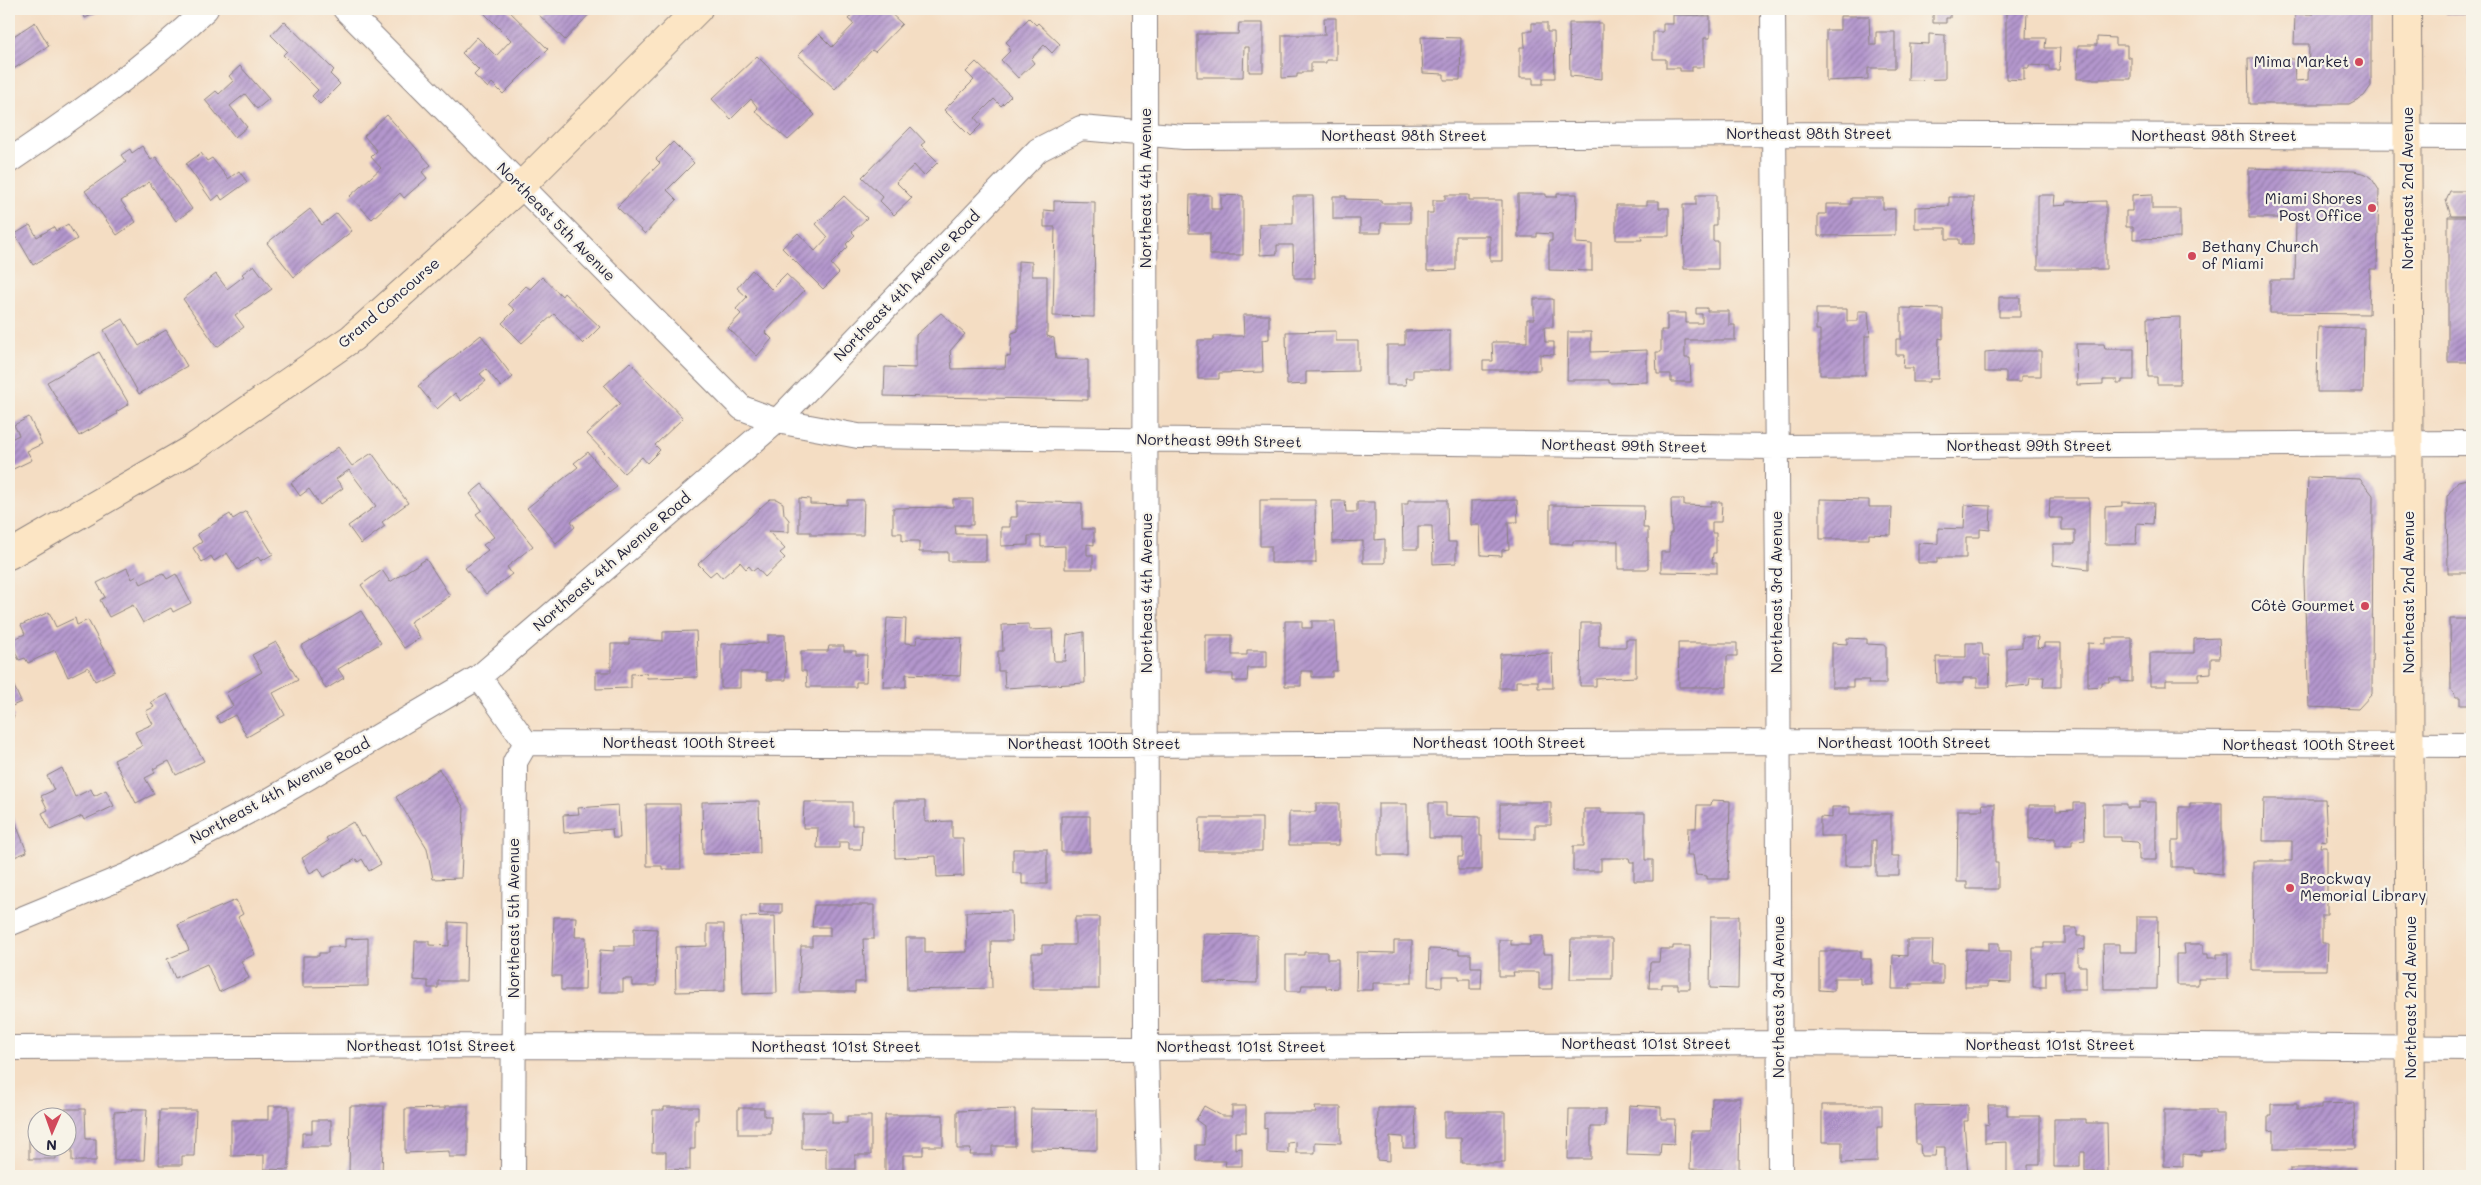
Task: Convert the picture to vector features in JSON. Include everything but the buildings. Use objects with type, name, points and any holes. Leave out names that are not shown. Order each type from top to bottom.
[{"type":"main road","name":"Grand Concourse","points":[[9,555],[192,449],[352,338],[520,187],[698,9]]},
{"type":"main road","name":"Northeast 2nd Avenue","points":[[2407,9],[2411,1176]]},
{"type":"street","points":[[9,161],[70,119],[178,35],[206,9]]},
{"type":"street","name":"Northeast 5th Avenue","points":[[345,9],[742,408],[776,421]]},
{"type":"street","name":"Northeast 4th Avenue","points":[[1145,9],[1146,1048],[1149,1176]]},
{"type":"street","name":"Northeast 3rd Avenue","points":[[1773,9],[1778,590],[1777,742],[1780,1176]]},
{"type":"street","name":"Northeast 4th Avenue Road","points":[[9,924],[128,874],[270,800],[479,677],[776,421],[1038,150],[1080,128],[1122,130],[1146,135]]},
{"type":"street","name":"Northeast 98th Street","points":[[1146,135],[1204,137],[1774,134],[2472,137]]},
{"type":"street","name":"Northeast 99th Street","points":[[776,421],[858,436],[1146,440],[1776,448],[2472,443]]},
{"type":"street","points":[[479,677],[526,743]]},
{"type":"street","name":"Northeast 100th Street","points":[[526,743],[1147,745],[1777,742],[2472,745]]},
{"type":"street","name":"Northeast 5th Avenue","points":[[513,1176],[515,762],[526,743]]},
{"type":"street","name":"Northeast 101st Street","points":[[9,1048],[513,1046],[1146,1048],[1779,1043],[2472,1048]]},
{"type":"place","name":"Mima Market","points":[[2359,62]]},
{"type":"place","name":"Miami Shores Post Office","points":[[2372,208]]},
{"type":"place","name":"Bethany Church of Miami","points":[[2192,256]]},
{"type":"place","name":"Côtè Gourmet","points":[[2365,606]]},
{"type":"place","name":"Brockway Memorial Library","points":[[2290,888]]}]
